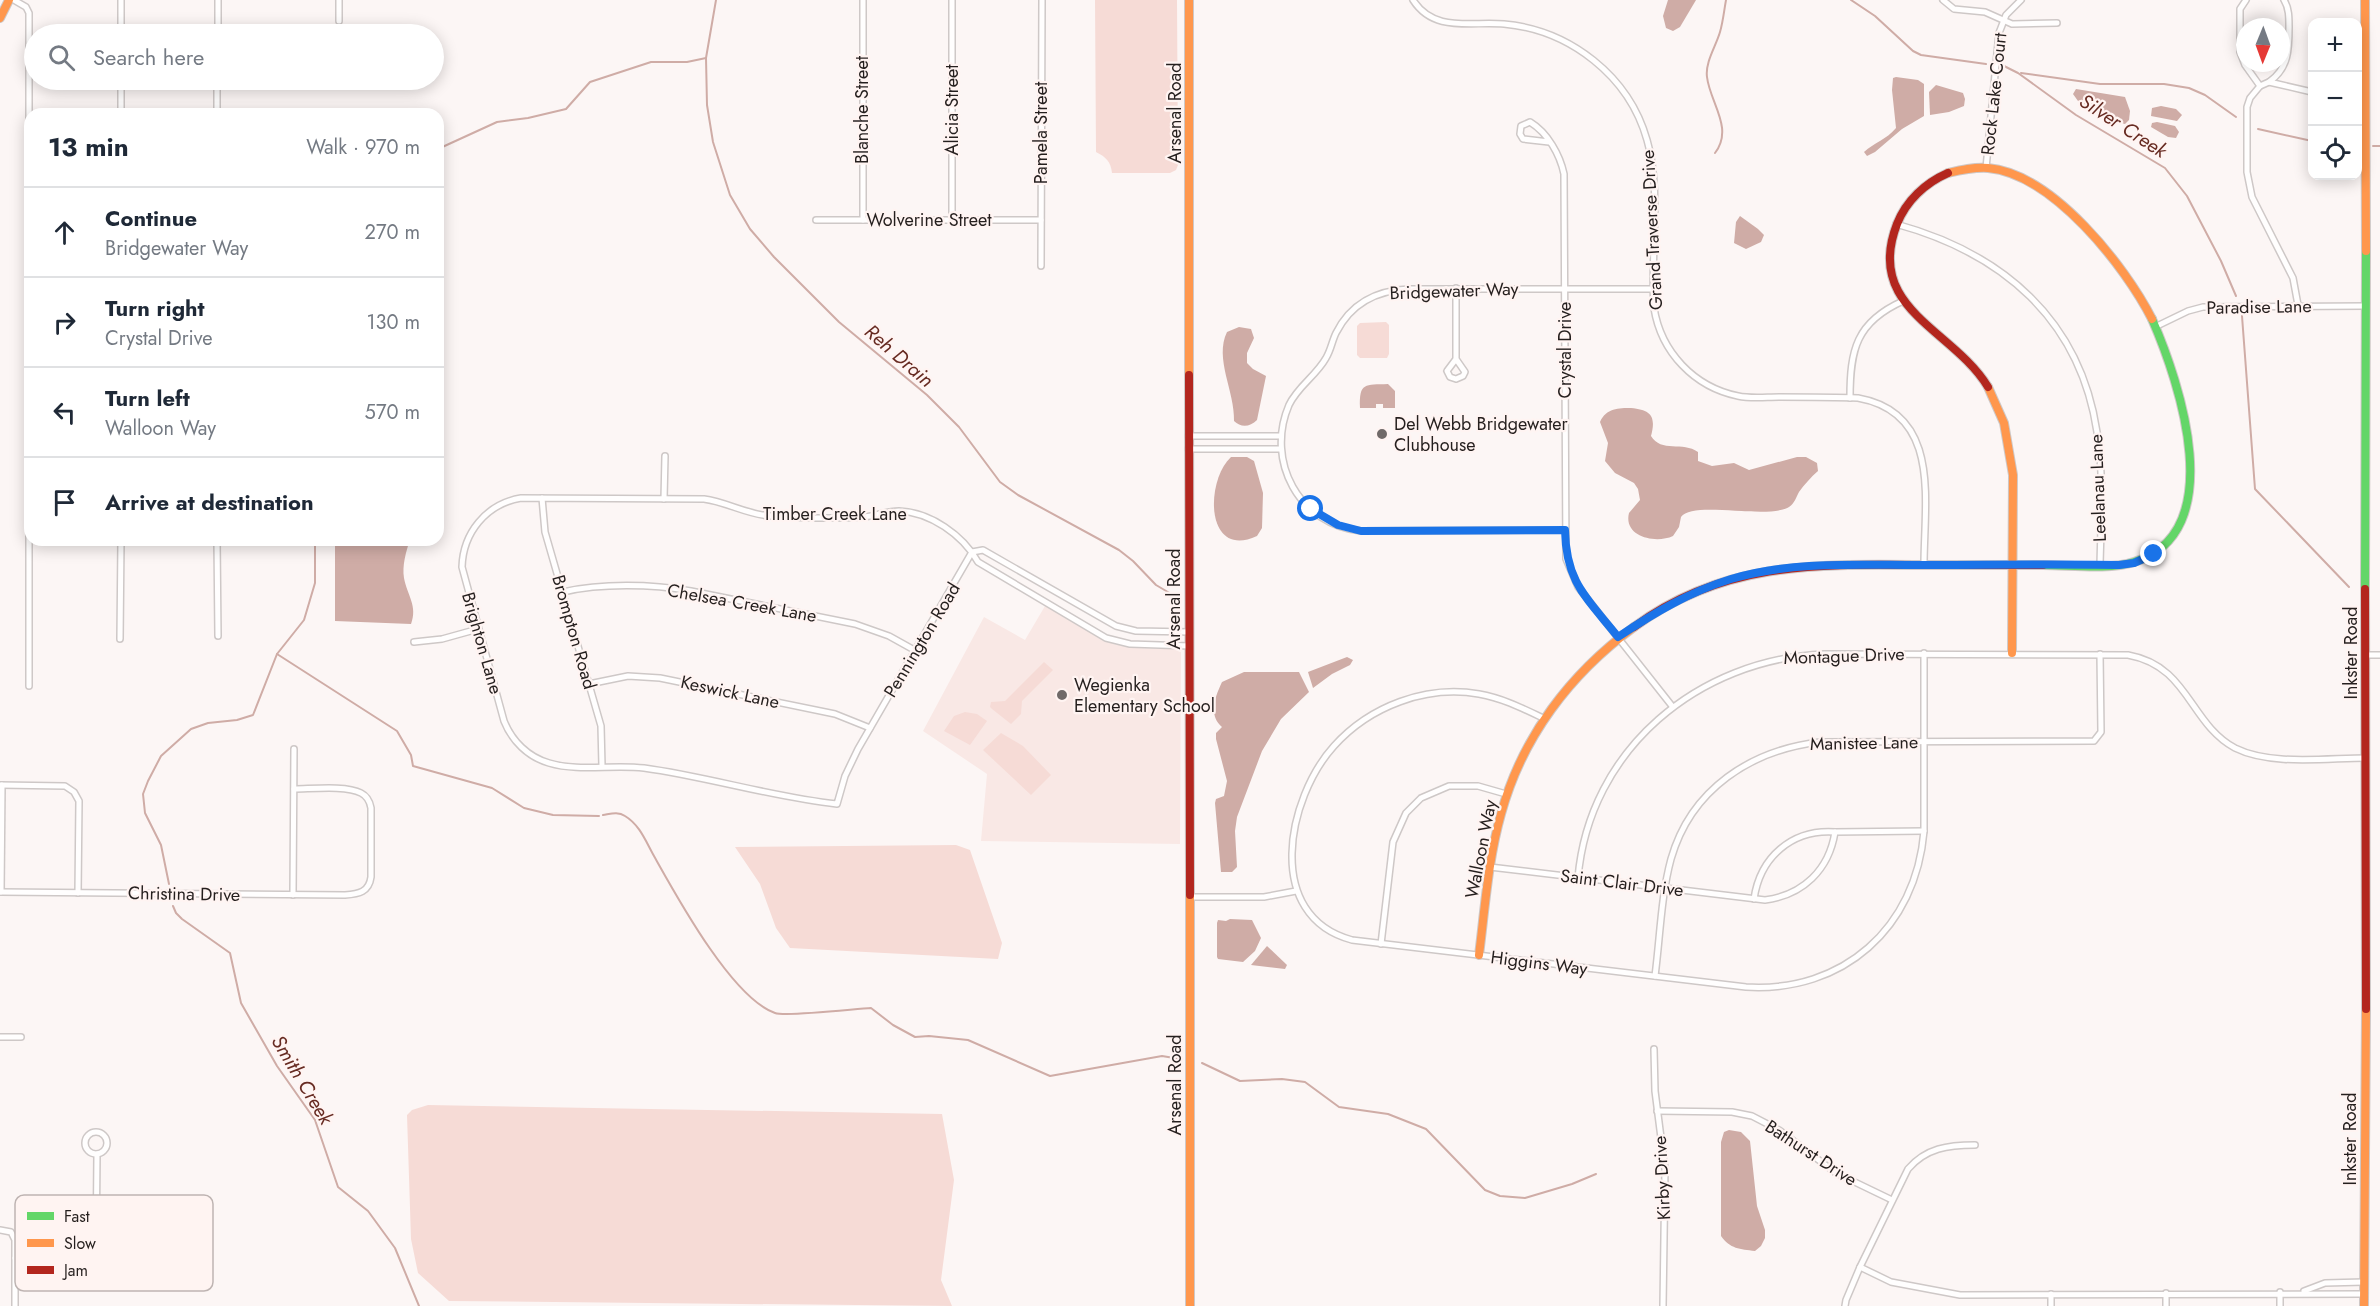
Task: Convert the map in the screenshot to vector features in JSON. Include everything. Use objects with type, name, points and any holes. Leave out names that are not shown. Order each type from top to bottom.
[{"type":"street","points":[[0,18],[9,0]]},
{"type":"street","points":[[14,0],[26,7],[29,13],[29,24]]},
{"type":"street","points":[[121,0],[121,24]]},
{"type":"street","points":[[218,0],[218,24]]},
{"type":"street","points":[[339,0],[339,21]]},
{"type":"street","name":"Blanche Street","points":[[863,0],[863,220]]},
{"type":"street","name":"Alicia Street","points":[[952,0],[952,220]]},
{"type":"street","name":"Pamela Street","points":[[1041,266],[1042,0]]},
{"type":"street","name":"Arsenal Road","points":[[1189,0],[1190,1306]]},
{"type":"street","name":"Grand Traverse Drive","points":[[1413,0],[1423,12],[1439,22],[1502,24],[1549,34],[1581,51],[1612,77],[1634,109],[1650,151],[1653,180],[1653,289],[1655,315],[1664,339],[1682,365],[1706,384],[1728,394],[1743,397],[1850,398],[1875,402],[1889,408],[1903,419],[1918,442],[1923,460],[1924,565]]},
{"type":"street","name":"Rock Lake Court","points":[[1943,0],[1954,9],[1985,12],[2012,24],[2057,23]]},
{"type":"street","name":"Rock Lake Court","points":[[1986,168],[1996,45],[2002,21],[2021,0]]},
{"type":"street","points":[[2246,0],[2240,9],[2240,52],[2245,65],[2260,86]]},
{"type":"street","points":[[2283,0],[2289,12],[2288,55],[2282,69],[2269,82],[2260,86],[2250,98],[2247,107],[2248,184],[2252,197],[2293,278],[2298,305]]},
{"type":"street","name":"Inkster Road","points":[[2364,1306],[2367,467],[2365,0]]},
{"type":"street","points":[[2269,82],[2308,92]]},
{"type":"street","points":[[29,90],[29,108]]},
{"type":"street","points":[[121,90],[121,108]]},
{"type":"street","points":[[217,90],[217,108]]},
{"type":"street","name":"Crystal Drive","points":[[1549,142],[1523,139],[1520,134],[1521,126],[1526,123],[1533,124],[1549,142],[1557,151],[1564,174],[1566,559],[1573,578],[1672,706]]},
{"type":"street","name":"Walloon Way","points":[[1479,955],[1497,825],[1506,794],[1521,759],[1543,718],[1577,675],[1618,637],[1658,610],[1682,598],[1743,576],[1769,570],[1814,565],[2129,564],[2153,555],[2172,539],[2182,523],[2187,508],[2189,456],[2185,419],[2176,378],[2157,326],[2125,272],[2096,238],[2049,196],[2018,177],[2001,170],[1986,168],[1952,171],[1934,181],[1911,199],[1896,224]]},
{"type":"street","name":"Wolverine Street","points":[[816,220],[1041,220]]},
{"type":"street","points":[[1896,224],[1891,240],[1890,266],[1902,302],[1924,326],[1949,342],[1972,364],[1990,390],[2009,435],[2012,461],[2012,653]]},
{"type":"street","name":"Leelanau Lane","points":[[1896,224],[1948,241],[1996,267],[2030,297],[2047,316],[2068,347],[2087,389],[2097,430],[2101,470],[2100,565]]},
{"type":"street","points":[[1456,288],[1456,359]]},
{"type":"street","name":"Bridgewater Way","points":[[1565,530],[1361,531],[1345,528],[1316,514],[1301,499],[1287,476],[1280,449],[1285,417],[1295,394],[1325,359],[1337,332],[1352,310],[1369,298],[1396,289],[1653,289]]},
{"type":"street","points":[[1850,398],[1851,360],[1861,334],[1875,318],[1902,302]]},
{"type":"street","name":"Paradise Lane","points":[[2157,326],[2188,311],[2203,307],[2366,306]]},
{"type":"street","points":[[1188,436],[1281,436]]},
{"type":"street","points":[[1188,449],[1280,449]]},
{"type":"street","points":[[664,499],[665,456]]},
{"type":"street","name":"Timber Creek Lane","points":[[542,498],[713,500],[767,516],[863,517],[891,512],[909,513],[925,517],[942,526],[972,552],[978,562],[1107,638],[1130,644],[1190,646]]},
{"type":"street","name":"Brompton Road","points":[[542,498],[544,527],[602,733],[602,766]]},
{"type":"street","name":"Brighton Lane","points":[[542,498],[513,499],[496,507],[476,524],[463,556],[463,573],[504,720],[515,740],[530,754],[549,763],[645,768],[781,796],[837,804],[850,764],[870,728]]},
{"type":"street","points":[[28,546],[29,686]]},
{"type":"street","points":[[120,639],[121,546]]},
{"type":"street","points":[[217,546],[218,636]]},
{"type":"street","points":[[972,552],[983,550],[1087,611],[1126,629],[1190,632]]},
{"type":"street","name":"Pennington Road","points":[[870,728],[972,552]]},
{"type":"street","points":[[1025,591],[1032,579]]},
{"type":"street","name":"Chelsea Creek Lane","points":[[562,592],[588,586],[674,588],[855,624],[889,636],[916,651]]},
{"type":"street","points":[[1080,623],[1087,611]]},
{"type":"street","points":[[414,642],[442,639],[478,629]]},
{"type":"street","name":"Montague Drive","points":[[1578,878],[1594,810],[1608,782],[1638,740],[1672,706],[1717,679],[1774,659],[1824,654],[1924,653],[2135,656],[2160,667],[2176,680],[2216,734],[2242,751],[2272,758],[2366,758]]},
{"type":"street","name":"Higgins Way","points":[[1543,718],[1502,700],[1479,694],[1454,692],[1413,698],[1390,706],[1352,728],[1329,752],[1313,776],[1302,800],[1295,824],[1293,876],[1296,891],[1310,916],[1329,931],[1352,940],[1381,944],[1746,987],[1783,987],[1808,982],[1842,966],[1874,943],[1901,909],[1916,875],[1921,860],[1924,831],[1924,653]]},
{"type":"street","name":"Manistee Lane","points":[[1655,976],[1666,888],[1673,854],[1692,815],[1712,790],[1747,764],[1780,749],[1810,743],[2096,740],[2101,730],[2100,654]]},
{"type":"street","points":[[2366,655],[2380,655]]},
{"type":"street","name":"Keswick Lane","points":[[589,684],[628,676],[660,678],[835,714],[870,728]]},
{"type":"street","points":[[293,895],[294,750]]},
{"type":"street","points":[[1,892],[1,785],[65,786],[72,790],[79,801],[78,893]]},
{"type":"street","points":[[1381,944],[1393,842],[1399,824],[1411,807],[1431,792],[1456,785],[1478,786],[1506,794]]},
{"type":"street","name":"Christina Drive","points":[[1,892],[355,895],[367,889],[371,877],[371,808],[365,796],[348,789],[294,789]]},
{"type":"street","points":[[1754,899],[1761,873],[1779,848],[1809,833],[1924,831]]},
{"type":"street","name":"Saint Clair Drive","points":[[1490,867],[1754,899],[1780,897],[1805,885],[1818,873],[1828,857],[1835,832]]},
{"type":"street","points":[[1190,897],[1264,897],[1296,891]]},
{"type":"street","points":[[0,1037],[21,1037]]},
{"type":"street","name":"Kirby Drive","points":[[1654,1050],[1657,1111],[1665,1169],[1663,1306]]},
{"type":"street","name":"Bathurst Drive","points":[[1657,1111],[1732,1112],[1752,1116],[1779,1130],[1836,1173],[1892,1200]]},
{"type":"street","points":[[94,1133],[104,1136],[107,1142],[103,1151],[97,1154],[87,1149],[86,1143],[88,1136],[94,1133]]},
{"type":"street","points":[[1845,1306],[1860,1267],[1908,1169],[1926,1153],[1943,1147],[1975,1145]]},
{"type":"street","points":[[97,1154],[97,1195]]},
{"type":"street","points":[[0,1230],[13,1234],[15,1306]]},
{"type":"street","points":[[1860,1267],[1891,1282],[1960,1295],[2302,1292],[2364,1294]]},
{"type":"street","points":[[2302,1292],[2325,1282],[2364,1282]]},
{"type":"street","points":[[2166,1293],[2166,1306]]},
{"type":"street","points":[[2280,1293],[2280,1306]]},
{"type":"street","points":[[2051,1294],[2051,1306]]},
{"type":"shaded area","points":[[1095,0],[1177,0],[1178,165],[1176,170],[1170,173],[1112,173],[1107,160],[1096,152]]},
{"type":"shaded area","points":[[1668,0],[1696,0],[1680,27],[1673,31],[1666,28],[1663,16]]},
{"type":"shaded area","points":[[1893,78],[1918,80],[1924,84],[1924,116],[1902,129],[1867,156],[1864,152],[1896,128],[1892,90]]},
{"type":"shaded area","points":[[1936,85],[1963,93],[1964,106],[1949,112],[1930,115],[1929,92]]},
{"type":"shaded area","points":[[2076,89],[2125,97],[2130,111],[2129,120],[2125,124],[2121,123],[2078,101],[2073,94]]},
{"type":"shaded area","points":[[2161,106],[2176,109],[2182,115],[2177,121],[2151,116],[2152,108]]},
{"type":"shaded area","points":[[2152,123],[2175,126],[2179,132],[2176,138],[2168,137],[2151,127]]},
{"type":"shaded area","points":[[1740,216],[1764,235],[1761,242],[1746,249],[1734,243],[1736,222]]},
{"type":"shaded area","points":[[1386,322],[1389,325],[1387,358],[1360,358],[1357,355],[1357,326],[1360,323]]},
{"type":"shaded area","points":[[1239,327],[1251,329],[1254,338],[1247,353],[1247,363],[1266,376],[1257,420],[1246,426],[1234,421],[1223,353],[1227,332]]},
{"type":"shaded area","points":[[1388,384],[1395,391],[1395,408],[1383,408],[1383,404],[1376,404],[1376,408],[1360,408],[1362,389],[1369,385]]},
{"type":"shaded area","points":[[1631,408],[1644,411],[1651,416],[1653,424],[1651,436],[1655,441],[1666,446],[1692,449],[1698,452],[1698,461],[1712,466],[1734,463],[1749,470],[1797,457],[1806,457],[1817,463],[1818,471],[1810,478],[1789,507],[1765,512],[1700,510],[1688,512],[1681,517],[1679,527],[1673,536],[1650,539],[1636,533],[1628,521],[1629,513],[1640,500],[1638,489],[1634,483],[1615,473],[1605,461],[1608,443],[1600,422],[1609,411]]},
{"type":"shaded area","points":[[1231,457],[1247,457],[1254,461],[1263,493],[1262,528],[1257,536],[1240,540],[1227,537],[1219,528],[1215,514],[1214,499],[1217,483],[1223,468]]},
{"type":"shaded area","points":[[335,546],[408,546],[404,573],[405,584],[413,606],[411,624],[335,621]]},
{"type":"shaded area","name":"Wegienka Elementary School","points":[[1045,606],[1114,644],[1135,648],[1176,649],[1181,652],[1180,844],[981,841],[987,774],[923,731],[984,617],[1025,640]]},
{"type":"shaded area","points":[[1347,657],[1353,660],[1350,665],[1332,674],[1313,688],[1308,672]]},
{"type":"shaded area","points":[[1044,662],[1053,670],[1022,701],[1021,714],[1011,724],[990,707],[991,702],[1005,701]]},
{"type":"shaded area","points":[[1244,672],[1299,672],[1309,692],[1281,719],[1262,751],[1237,817],[1235,831],[1237,867],[1232,872],[1221,872],[1215,803],[1216,799],[1224,796],[1227,781],[1216,739],[1216,733],[1222,727],[1215,717],[1214,706],[1222,682]]},
{"type":"shaded area","points":[[965,712],[977,714],[987,721],[970,745],[944,731],[954,716]]},
{"type":"shaded area","points":[[1001,733],[1023,746],[1051,775],[1031,795],[983,750]]},
{"type":"shaded area","points":[[956,845],[970,850],[1002,943],[998,959],[790,948],[776,928],[760,884],[735,847]]},
{"type":"shaded area","points":[[1218,920],[1252,920],[1261,938],[1255,951],[1243,962],[1217,957]]},
{"type":"shaded area","points":[[1267,946],[1287,965],[1285,969],[1251,965]]},
{"type":"shaded area","points":[[428,1105],[942,1114],[954,1180],[941,1280],[952,1306],[449,1301],[418,1273],[411,1239],[407,1115],[412,1110]]},
{"type":"shaded area","points":[[1729,1130],[1741,1132],[1750,1141],[1757,1206],[1765,1230],[1765,1238],[1755,1251],[1732,1246],[1721,1236],[1721,1142],[1724,1132]]},
{"type":"waterway","name":"Reh Drain","points":[[716,0],[706,58],[707,105],[713,142],[730,195],[750,229],[774,257],[839,322],[927,395],[959,427],[1000,482],[1018,495],[1119,550],[1156,585],[1178,598]]},
{"type":"waterway","points":[[1715,153],[1720,144],[1722,125],[1709,87],[1707,71],[1721,28],[1726,0]]},
{"type":"waterway","name":"Silver Creek","points":[[1851,0],[1875,16],[1913,51],[1921,55],[1986,64]]},
{"type":"waterway","name":"Smith Creek","points":[[444,146],[497,122],[528,118],[566,109],[590,82],[651,62],[687,62],[706,58]]},
{"type":"waterway","name":"Silver Creek","points":[[2004,66],[2018,73],[2076,115],[2165,168],[2187,196],[2221,261],[2236,296]]},
{"type":"waterway","points":[[2021,73],[2100,84],[2164,84],[2189,88],[2205,95],[2236,117]]},
{"type":"waterway","points":[[2258,129],[2308,140]]},
{"type":"waterway","points":[[2373,146],[2380,146]]},
{"type":"waterway","name":"Silver Creek","points":[[2242,316],[2255,489],[2349,587]]},
{"type":"waterway","name":"Smith Creek","points":[[169,884],[161,845],[145,813],[143,794],[148,781],[161,756],[191,729],[208,723],[237,720],[253,715],[277,654],[304,620],[315,583],[315,546]]},
{"type":"waterway","points":[[277,654],[397,731],[411,755],[413,766],[492,788],[524,808],[553,815],[599,816]]},
{"type":"waterway","points":[[603,815],[620,814],[635,824],[691,920],[724,968],[758,1004],[775,1013],[871,1008],[893,1025],[915,1037],[968,1040],[1050,1076],[1162,1056],[1180,1059]]},
{"type":"waterway","name":"Smith Creek","points":[[173,906],[182,919],[230,953],[241,1003],[277,1066],[315,1120],[338,1187],[368,1211],[395,1248],[419,1306]]},
{"type":"waterway","points":[[1202,1063],[1240,1081],[1282,1079],[1305,1082],[1339,1107],[1388,1114],[1426,1129],[1485,1190],[1500,1196],[1525,1198],[1596,1174]]},
{"type":"traffic: fast","points":[[2365,589],[2366,251]]},
{"type":"traffic: fast","points":[[2043,565],[2101,566],[2134,562],[2163,546],[2181,521],[2189,489],[2190,454],[2184,416],[2174,380],[2152,319]]},
{"type":"traffic: slow","points":[[0,18],[9,0]]},
{"type":"traffic: slow","points":[[1189,0],[1189,375]]},
{"type":"traffic: slow","points":[[2365,0],[2366,251]]},
{"type":"traffic: slow","points":[[1948,173],[1973,168],[1988,168],[2013,174],[2061,204],[2084,226],[2124,274],[2152,319]]},
{"type":"traffic: slow","points":[[1988,387],[2004,423],[2013,475],[2012,653]]},
{"type":"traffic: slow","points":[[1479,955],[1493,849],[1510,786],[1522,759],[1535,733],[1569,687],[1589,665],[1634,627]]},
{"type":"traffic: slow","points":[[1190,895],[1190,1306]]},
{"type":"traffic: slow","points":[[2364,1306],[2366,1009]]},
{"type":"traffic: jam","points":[[1948,173],[1917,194],[1901,216],[1890,253],[1892,277],[1902,298],[1917,316],[1973,367],[1988,387]]},
{"type":"traffic: jam","points":[[1189,375],[1190,895]]},
{"type":"traffic: jam","points":[[1634,627],[1668,605],[1702,589],[1737,578],[1773,571],[1847,565],[2043,565]]},
{"type":"traffic: jam","points":[[2365,589],[2366,1009]]},
{"type":"place","name":"Del Webb Bridgewater Clubhouse","points":[[1382,434]]},
{"type":"place","name":"Wegienka Elementary School","points":[[1062,695]]},
{"type":"route","points":[[1311,509],[1322,518],[1361,531],[1565,530],[1566,559],[1573,578],[1618,637],[1658,610],[1682,598],[1730,580],[1769,570],[1830,565],[2119,565],[2134,563],[2154,554]]}]
